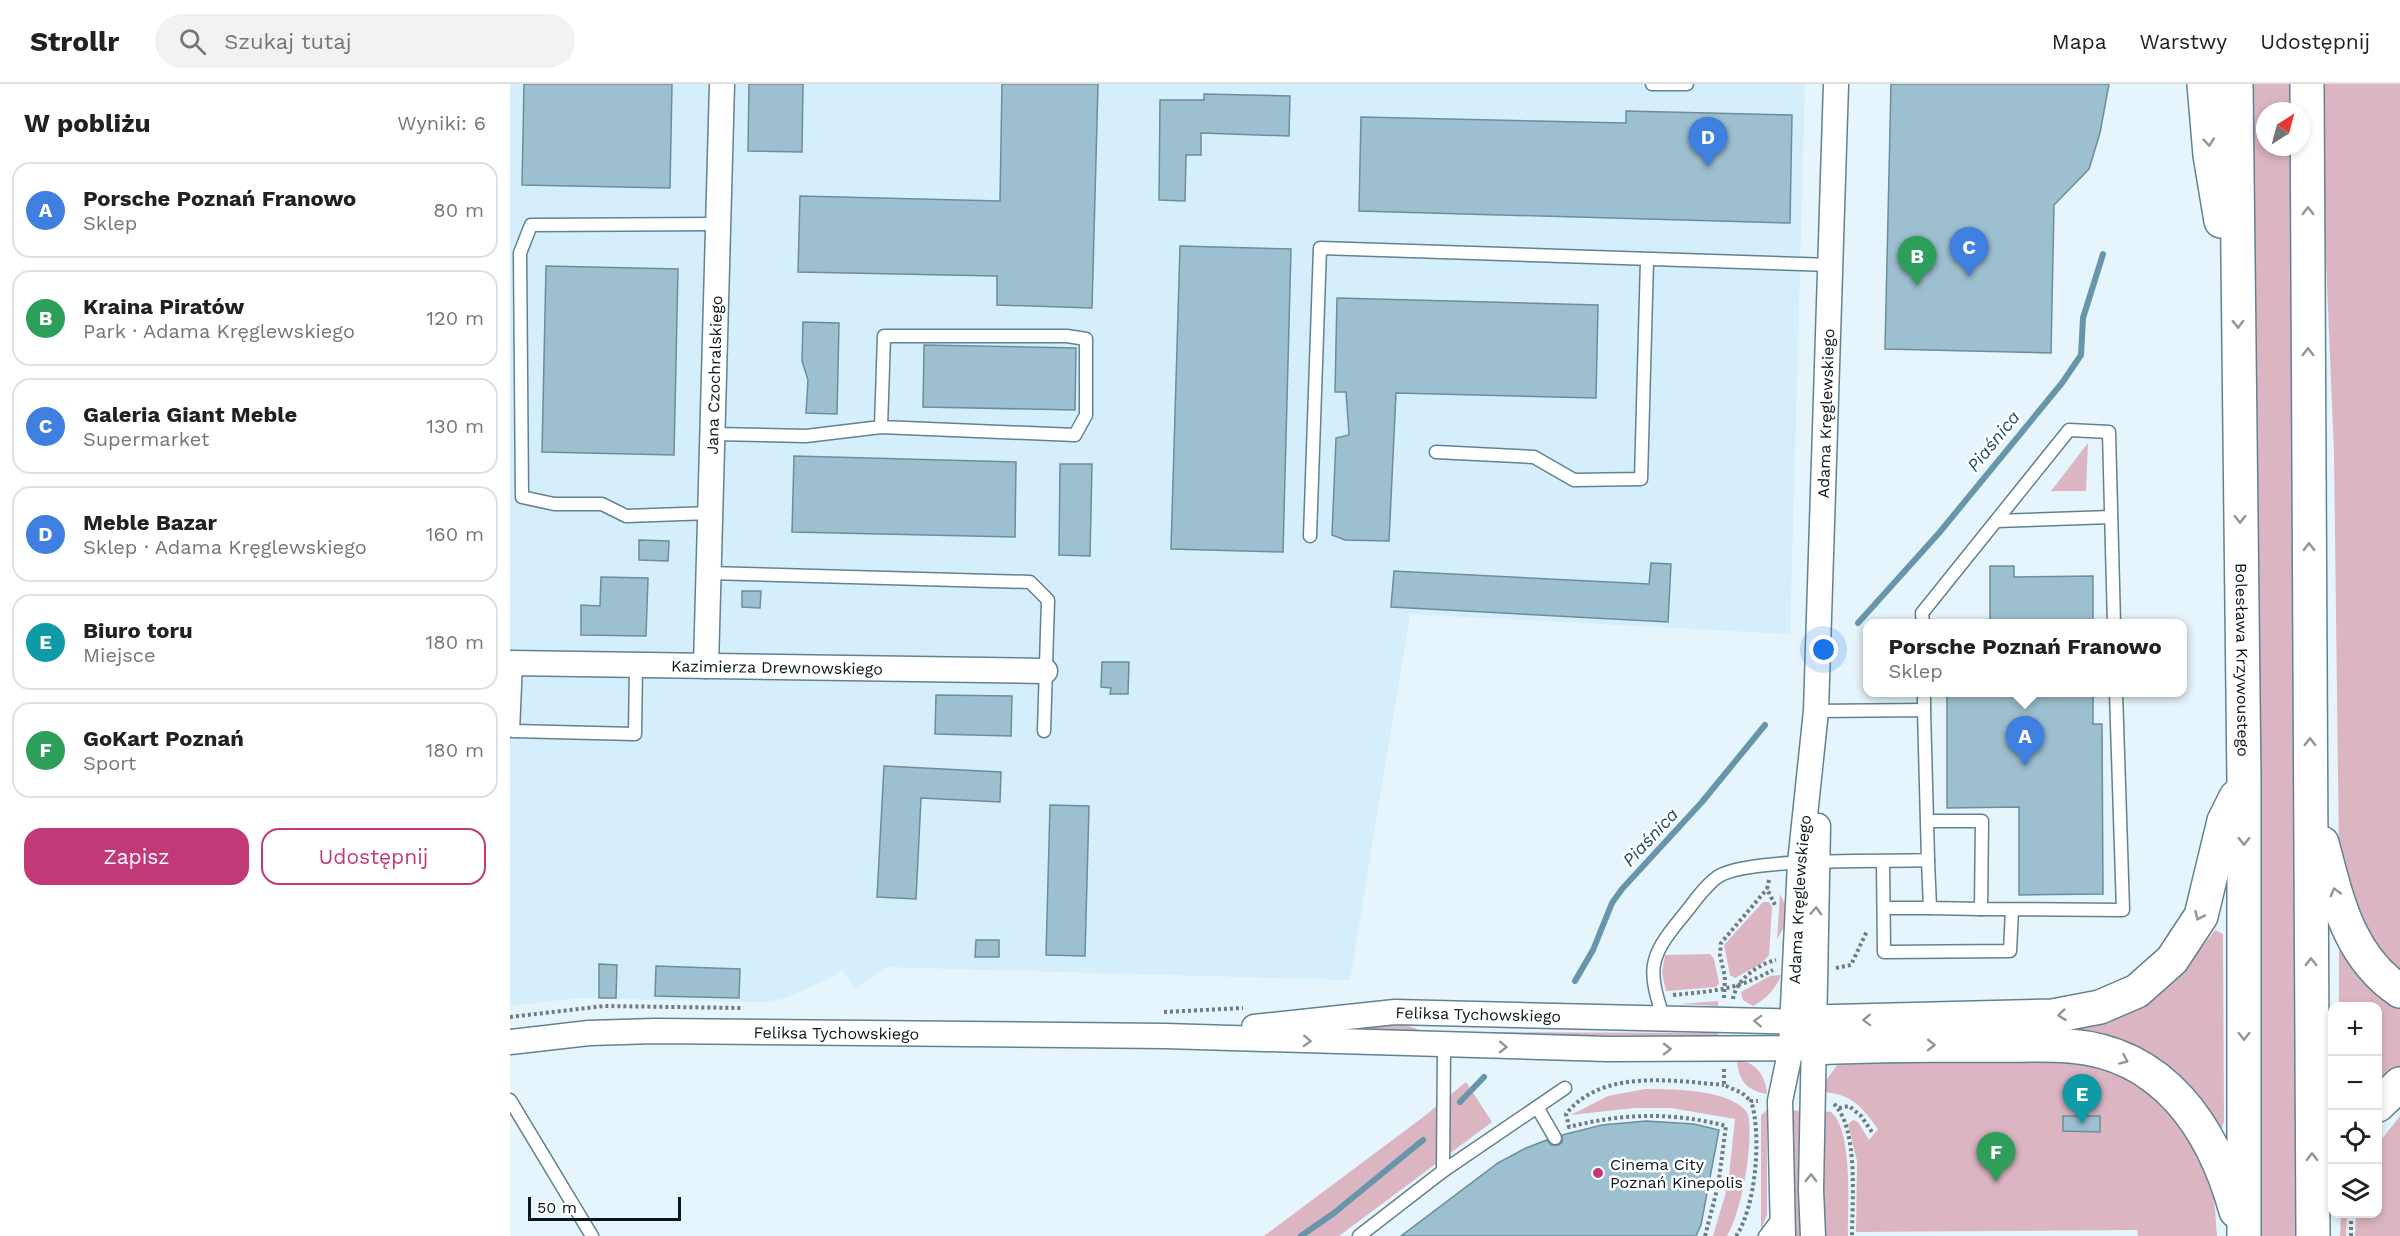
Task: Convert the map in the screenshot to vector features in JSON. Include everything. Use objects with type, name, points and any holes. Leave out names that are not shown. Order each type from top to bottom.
[{"type":"main road","points":[[2204,84],[2220,216],[2237,265]]},
{"type":"main road","name":"Bolesława Krzywoustego","points":[[2236,84],[2244,782],[2243,1236]]},
{"type":"main road","points":[[2307,84],[2313,1236]]},
{"type":"main road","points":[[1803,1035],[2053,1016],[2100,1007],[2137,991],[2172,960],[2201,916],[2224,821],[2244,782]]},
{"type":"main road","points":[[2310,801],[2347,926],[2356,945],[2375,970],[2400,991]]},
{"type":"main road","points":[[1803,1035],[1873,1044],[2072,1046],[2115,1056],[2143,1068],[2168,1085],[2187,1105],[2211,1145],[2225,1178],[2243,1236]]},
{"type":"main road","points":[[2382,1101],[2400,1084]]},
{"type":"main road","points":[[2319,1236],[2328,1204]]},
{"type":"street","name":"Jana Czochralskiego","points":[[706,666],[722,84]]},
{"type":"street","name":"Adama Kręglewskiego","points":[[1803,1035],[1832,265],[1836,84]]},
{"type":"street","name":"Kazimierza Drewnowskiego","points":[[513,663],[1045,671]]},
{"type":"street","name":"Feliksa Tychowskiego","points":[[1165,1036],[1395,1012],[1724,1020],[1803,1035]]},
{"type":"street","points":[[1439,1014],[1444,1046]]},
{"type":"street","name":"Feliksa Tychowskiego","points":[[510,1042],[589,1033],[655,1031],[1165,1036],[1444,1046],[1724,1049],[1803,1035]]},
{"type":"street","points":[[1803,1035],[1812,1101],[1813,1236]]},
{"type":"street","points":[[1783,1224],[1780,1101],[1803,1035]]},
{"type":"lane","points":[[1652,84],[1687,84]]},
{"type":"lane","points":[[711,513],[626,516],[602,504],[554,504],[522,497],[520,253],[531,225],[719,224]]},
{"type":"lane","points":[[1310,536],[1320,248],[1832,265]]},
{"type":"lane","points":[[1436,452],[1534,457],[1574,480],[1641,479],[1647,260]]},
{"type":"lane","points":[[714,434],[806,436],[881,427],[1075,435],[1086,415],[1086,339],[1067,336],[884,336],[881,427]]},
{"type":"lane","points":[[1923,619],[1922,613],[2069,430],[2109,432],[2114,619]]},
{"type":"lane","points":[[1996,521],[2111,517]]},
{"type":"lane","points":[[709,573],[1030,582],[1048,600],[1044,731]]},
{"type":"lane","points":[[513,663],[513,731],[635,734],[636,665]]},
{"type":"lane","points":[[1924,697],[1930,908]]},
{"type":"lane","points":[[1884,908],[2123,910],[2116,697]]},
{"type":"lane","points":[[1816,711],[1924,710]]},
{"type":"lane","points":[[1928,821],[1982,821],[1981,909]]},
{"type":"lane","points":[[1664,1020],[1652,979],[1653,959],[1668,934],[1718,876],[1740,869],[1809,862],[1928,860]]},
{"type":"lane","points":[[1883,862],[1884,952],[2010,951],[2012,910]]},
{"type":"lane","points":[[1443,1171],[1444,1046]]},
{"type":"lane","points":[[1359,1236],[1443,1171],[1565,1088]]},
{"type":"lane","points":[[510,1100],[592,1236]]},
{"type":"lane","points":[[1537,1107],[1555,1138]]},
{"type":"lane","points":[[1766,1236],[1783,1224]]},
{"type":"path","points":[[1724,1020],[1720,943],[1767,890]]},
{"type":"path","points":[[1657,996],[1724,990],[1748,984],[1772,970],[1851,965],[1868,929]]},
{"type":"path","points":[[510,1017],[604,1006],[747,1008]]},
{"type":"path","points":[[1160,1012],[1247,1008]]},
{"type":"path","points":[[1724,1049],[1724,1084]]},
{"type":"path","points":[[1705,1236],[1718,1186],[1726,1126],[1694,1117],[1643,1115],[1599,1119],[1569,1126],[1566,1114],[1574,1104],[1599,1088],[1636,1081],[1724,1084],[1743,1093],[1751,1101]]},
{"type":"path","points":[[1812,1101],[1833,1102],[1843,1116],[1852,1157],[1852,1236]]},
{"type":"path","points":[[1839,1108],[1849,1106],[1855,1110],[1872,1132]]},
{"type":"path","points":[[2350,1236],[2352,1218]]},
{"type":"shaded area","points":[[510,84],[1805,84],[1790,634],[1410,614],[1350,980],[885,967],[855,989],[842,969],[837,975],[786,998],[766,1002],[578,998],[510,1006]]},
{"type":"shaded area","points":[[2253,84],[2290,84],[2290,102],[2256,102],[2256,156],[2290,156],[2298,1236],[2259,1236]]},
{"type":"shaded area","points":[[2322,84],[2400,84],[2400,978],[2367,943],[2339,855],[2334,453],[2325,237]]},
{"type":"shaded area","points":[[2088,443],[2086,491],[2051,491]]},
{"type":"shaded area","points":[[1780,894],[1785,906],[1786,917],[1777,939]]},
{"type":"shaded area","points":[[1763,902],[1769,902],[1772,907],[1769,955],[1762,963],[1735,978],[1730,975],[1724,945]]},
{"type":"shaded area","points":[[2215,930],[2223,934],[2224,1121],[2221,1132],[2153,1062],[1963,1030],[2182,973]]},
{"type":"shaded area","points":[[2341,947],[2400,1001],[2400,1068],[2382,1082],[2382,1002],[2339,1002],[2339,952]]},
{"type":"shaded area","points":[[1710,954],[1714,959],[1719,983],[1716,987],[1666,991],[1662,973],[1665,955]]},
{"type":"shaded area","points":[[1781,975],[1773,989],[1758,1003],[1753,1006],[1743,1000],[1741,992],[1770,976]]},
{"type":"shaded area","points":[[1718,1001],[1718,1006],[1680,1004]]},
{"type":"shaded area","points":[[1406,1025],[1422,1031],[1320,1030]]},
{"type":"shaded area","points":[[1475,1032],[1718,1033],[1718,1036],[1468,1035]]},
{"type":"shaded area","points":[[2050,1053],[2118,1066],[2191,1128],[2214,1196],[2217,1236],[2138,1236],[2137,1230],[1856,1232],[1857,1161],[1848,1124],[1853,1120],[1858,1122],[1869,1140],[1878,1129],[1855,1103],[1842,1096],[1823,1092],[1827,1079],[1840,1061]]},
{"type":"shaded area","points":[[1737,1060],[1754,1066],[1762,1076],[1767,1094],[1754,1090],[1745,1083],[1739,1073]]},
{"type":"shaded area","points":[[1466,1082],[1492,1122],[1339,1236],[1264,1236],[1422,1118]]},
{"type":"shaded area","points":[[1645,1089],[1685,1090],[1716,1095],[1740,1106],[1748,1114],[1748,1158],[1742,1194],[1727,1236],[1713,1236],[1728,1185],[1735,1119],[1671,1108],[1634,1108],[1571,1115],[1608,1096]]},
{"type":"shaded area","points":[[1767,1110],[1767,1214],[1761,1231],[1761,1115]]},
{"type":"shaded area","points":[[1790,1110],[1800,1111],[1802,1236],[1794,1236]]},
{"type":"shaded area","points":[[1822,1111],[1831,1112],[1838,1121],[1843,1135],[1848,1170],[1848,1236],[1824,1236]]},
{"type":"shaded area","points":[[2400,1116],[2400,1236],[2355,1236],[2356,1218],[2382,1218],[2382,1139]]},
{"type":"shaded area","points":[[2341,1218],[2347,1218],[2346,1236],[2340,1236]]},
{"type":"building","points":[[524,84],[672,84],[670,188],[522,185]]},
{"type":"building","points":[[749,84],[803,84],[802,152],[748,151]]},
{"type":"building","points":[[1002,84],[1098,84],[1092,308],[997,305],[997,276],[798,272],[800,196],[1000,201]]},
{"type":"building","points":[[1891,84],[2109,84],[2100,133],[2089,169],[2054,205],[2051,353],[1885,349]]},
{"type":"building","points":[[1204,94],[1290,96],[1289,136],[1201,133],[1201,155],[1186,155],[1185,201],[1159,200],[1160,100],[1204,100]]},
{"type":"building","points":[[1626,111],[1792,115],[1790,223],[1359,211],[1361,117],[1626,123]]},
{"type":"building","points":[[1180,246],[1291,249],[1283,552],[1171,549]]},
{"type":"building","points":[[546,266],[678,269],[674,455],[542,452]]},
{"type":"building","points":[[1337,298],[1598,305],[1596,398],[1396,393],[1389,541],[1345,540],[1332,535],[1336,438],[1349,435],[1346,392],[1335,392]]},
{"type":"building","points":[[803,322],[839,323],[837,414],[806,413],[808,380],[802,361]]},
{"type":"building","points":[[924,345],[1076,348],[1075,410],[923,407]]},
{"type":"building","points":[[794,456],[1016,462],[1015,537],[792,532]]},
{"type":"building","points":[[1060,464],[1092,464],[1090,556],[1059,555]]},
{"type":"building","points":[[639,540],[669,541],[668,561],[639,560]]},
{"type":"building","points":[[1651,563],[1671,564],[1668,622],[1391,607],[1394,571],[1649,584]]},
{"type":"building","points":[[1990,566],[2014,566],[2014,577],[2093,576],[2093,619],[1990,619]]},
{"type":"building","points":[[601,577],[648,578],[646,636],[581,635],[581,605],[600,606]]},
{"type":"building","points":[[742,591],[761,591],[760,608],[742,607]]},
{"type":"building","points":[[1102,662],[1129,662],[1128,694],[1110,694],[1111,688],[1101,687]]},
{"type":"building","points":[[936,695],[1012,696],[1011,736],[935,734]]},
{"type":"building","points":[[1947,697],[2093,697],[2093,724],[2102,724],[2103,894],[2019,895],[2019,807],[1947,808]]},
{"type":"building","points":[[884,766],[1001,772],[1000,802],[921,798],[916,899],[877,897]]},
{"type":"building","points":[[1050,805],[1089,806],[1085,956],[1046,955]]},
{"type":"building","points":[[976,940],[999,940],[999,957],[975,957]]},
{"type":"building","points":[[599,964],[617,965],[616,998],[599,998]]},
{"type":"building","points":[[656,966],[740,969],[739,998],[655,996]]},
{"type":"building","points":[[2063,1116],[2100,1116],[2100,1132],[2063,1131]]},
{"type":"building","name":"Cinema City Poznań Kinepolis","points":[[1646,1121],[1694,1124],[1719,1130],[1701,1225],[1696,1236],[1401,1236],[1498,1163],[1526,1148],[1547,1140],[1551,1145],[1559,1145],[1562,1142],[1562,1135],[1602,1125]]},
{"type":"waterway","name":"Piaśnica","points":[[1858,623],[1939,533],[2062,383],[2081,355],[2083,318],[2103,254]]},
{"type":"waterway","name":"Piaśnica","points":[[1575,981],[1593,950],[1612,903],[1622,889],[1702,802],[1765,725]]},
{"type":"waterway","name":"Piaśnica","points":[[1460,1102],[1484,1077]]},
{"type":"waterway","name":"Piaśnica","points":[[1301,1236],[1334,1213],[1423,1140]]},
{"type":"place","name":"Meble Bazar","points":[[1708,167]]},
{"type":"place","name":"Galeria Giant Meble","points":[[1969,277]]},
{"type":"place","name":"Kraina Piratów","points":[[1917,286]]},
{"type":"place","name":"Porsche Poznań Franowo","points":[[2025,766]]},
{"type":"place","name":"Biuro toru","points":[[2082,1124]]},
{"type":"place","name":"Cinema City Poznań Kinepolis","points":[[1598,1173]]},
{"type":"place","name":"GoKart Poznań","points":[[1996,1182]]}]
